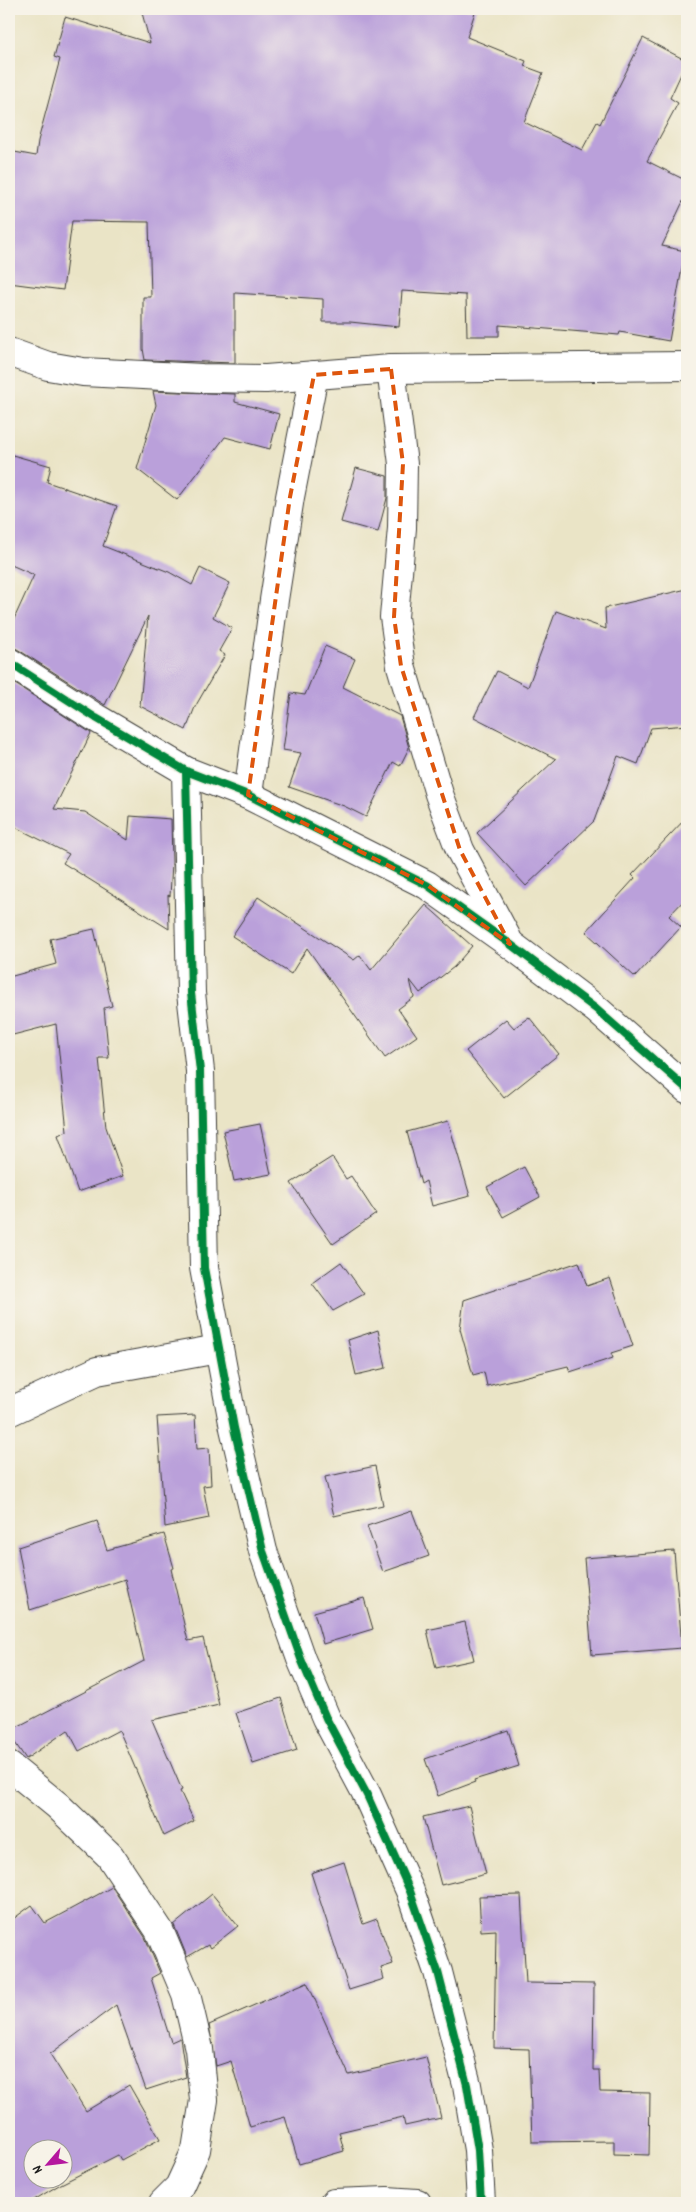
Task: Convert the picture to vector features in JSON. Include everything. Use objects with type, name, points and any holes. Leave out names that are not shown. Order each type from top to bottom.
[{"type":"street","points":[[9,352],[48,366],[83,372],[266,379],[390,369],[687,366]]},
{"type":"street","points":[[390,369],[403,464],[402,528],[394,617],[401,666],[438,794],[460,850],[510,944]]},
{"type":"street","points":[[248,795],[285,525],[314,375]]},
{"type":"street","points":[[9,662],[96,718],[186,771],[248,795],[427,885],[510,944],[596,1009],[687,1089]]},
{"type":"street","points":[[186,771],[191,993],[200,1071],[204,1268],[234,1428],[263,1551],[292,1632],[326,1718],[367,1795],[410,1891],[438,1972],[467,2085],[478,2150],[481,2203]]},
{"type":"street","points":[[9,1412],[16,1407],[98,1371],[218,1349]]},
{"type":"street","points":[[9,1766],[58,1806],[110,1856],[159,1930],[186,1994],[199,2049],[204,2100],[196,2150],[180,2188],[163,2203]]},
{"type":"street","points":[[334,2203],[387,2201],[417,2203]]},
{"type":"highlighted area","points":[[391,369],[403,464],[394,617],[401,666],[460,850],[510,944],[427,885],[248,795],[290,497],[314,375]]},
{"type":"building","points":[[141,9],[476,9],[467,37],[526,61],[524,66],[543,73],[524,122],[582,150],[597,122],[600,124],[643,38],[687,61],[670,98],[678,103],[647,161],[687,181],[687,193],[662,246],[685,251],[669,341],[620,332],[619,335],[499,325],[499,336],[467,336],[466,295],[402,291],[399,327],[350,322],[323,322],[323,299],[235,293],[235,363],[145,360],[143,349],[143,297],[151,297],[149,222],[72,221],[63,290],[9,283],[9,151],[36,156],[38,141],[60,59],[54,57],[65,17],[150,43]]},
{"type":"building","points":[[153,391],[235,394],[235,402],[279,414],[270,449],[225,437],[177,500],[137,469],[156,405]]},
{"type":"building","points":[[9,454],[51,466],[47,482],[117,506],[103,546],[169,572],[192,585],[200,568],[230,583],[213,617],[232,628],[219,651],[225,655],[195,707],[186,730],[140,706],[148,616],[105,705],[17,649],[9,647],[9,630],[34,575],[9,564]]},
{"type":"building","points":[[356,468],[387,476],[387,498],[378,532],[341,522]]},
{"type":"building","points":[[687,589],[687,725],[651,728],[638,764],[618,756],[594,821],[526,886],[477,833],[556,759],[474,717],[497,671],[528,687],[556,611],[606,629],[605,608]]},
{"type":"building","points":[[325,646],[355,659],[343,687],[400,716],[409,748],[400,766],[393,762],[366,817],[344,806],[289,787],[301,753],[283,750],[291,693],[305,695]]},
{"type":"building","points":[[9,680],[91,733],[54,809],[85,812],[128,840],[130,816],[171,819],[172,863],[170,896],[168,895],[169,929],[63,863],[69,854],[9,824]]},
{"type":"building","points":[[687,817],[687,897],[669,916],[681,927],[635,977],[586,932],[635,878],[632,875]]},
{"type":"building","points":[[258,897],[354,960],[360,955],[371,970],[426,905],[472,946],[454,967],[420,993],[410,980],[414,997],[398,1009],[417,1036],[385,1058],[307,948],[291,974],[232,936]]},
{"type":"building","points":[[94,929],[112,1006],[104,1008],[109,1058],[99,1058],[106,1127],[123,1176],[78,1192],[58,1135],[67,1131],[56,1024],[9,1036],[9,977],[56,964],[50,939]]},
{"type":"building","points":[[529,1017],[559,1054],[504,1098],[466,1051],[506,1019],[514,1028]]},
{"type":"building","points":[[448,1121],[470,1196],[432,1206],[426,1181],[421,1184],[407,1132]]},
{"type":"building","points":[[260,1124],[271,1174],[234,1181],[223,1131]]},
{"type":"building","points":[[332,1157],[346,1179],[351,1176],[376,1214],[333,1244],[291,1183]]},
{"type":"building","points":[[524,1167],[540,1197],[503,1217],[487,1187]]},
{"type":"building","points":[[341,1262],[364,1294],[333,1311],[312,1283]]},
{"type":"building","points":[[579,1262],[587,1286],[610,1278],[633,1346],[611,1353],[613,1358],[570,1372],[568,1366],[487,1386],[484,1372],[473,1375],[460,1329],[464,1300]]},
{"type":"building","points":[[378,1330],[386,1368],[356,1375],[348,1340]]},
{"type":"building","points":[[195,1415],[197,1449],[209,1448],[211,1485],[203,1486],[209,1518],[165,1527],[157,1417]]},
{"type":"building","points":[[375,1466],[383,1505],[334,1516],[325,1477]]},
{"type":"building","points":[[412,1511],[429,1556],[383,1572],[367,1526]]},
{"type":"building","points":[[97,1521],[107,1550],[164,1534],[174,1568],[171,1569],[188,1641],[203,1638],[219,1705],[152,1720],[194,1821],[164,1836],[119,1730],[79,1751],[68,1730],[26,1759],[9,1734],[9,1731],[144,1661],[125,1579],[30,1610],[18,1547]]},
{"type":"building","points":[[674,1551],[682,1648],[592,1655],[584,1558]]},
{"type":"building","points":[[364,1598],[373,1629],[323,1644],[314,1612]]},
{"type":"building","points":[[465,1622],[474,1660],[436,1668],[427,1630]]},
{"type":"building","points":[[281,1698],[297,1750],[253,1764],[236,1713]]},
{"type":"building","points":[[508,1730],[519,1766],[474,1780],[475,1782],[438,1796],[425,1759]]},
{"type":"building","points":[[469,1806],[486,1874],[441,1885],[423,1817]]},
{"type":"building","points":[[344,1862],[363,1924],[377,1919],[393,1964],[381,1968],[384,1979],[349,1990],[311,1873]]},
{"type":"building","points":[[112,1887],[145,1937],[160,1973],[151,1978],[171,2042],[180,2038],[186,2077],[146,2090],[116,2005],[50,2054],[86,2111],[129,2085],[160,2139],[121,2160],[118,2155],[72,2178],[72,2140],[22,2140],[22,2190],[51,2190],[29,2203],[9,2203],[9,1922],[32,1905],[45,1923]]},
{"type":"building","points":[[212,1894],[238,1926],[210,1948],[208,1945],[187,1957],[174,1925]]},
{"type":"building","points":[[521,1895],[526,1983],[594,1984],[593,2070],[599,2070],[600,2092],[650,2093],[649,2155],[614,2154],[614,2141],[532,2142],[529,2049],[494,2048],[496,1930],[481,1931],[479,1896]]},
{"type":"building","points":[[307,1982],[349,2075],[426,2057],[441,2118],[405,2126],[403,2117],[339,2132],[344,2151],[299,2164],[285,2117],[250,2127],[231,2061],[216,2066],[209,2025]]},
{"type":"cycle path","points":[[9,662],[96,718],[186,771],[248,795],[427,885],[510,944],[596,1009],[687,1089]]},
{"type":"cycle path","points":[[186,771],[191,993],[200,1071],[204,1268],[234,1428],[263,1551],[301,1659],[326,1718],[367,1795],[410,1891],[438,1972],[467,2085],[478,2150],[481,2203]]}]
